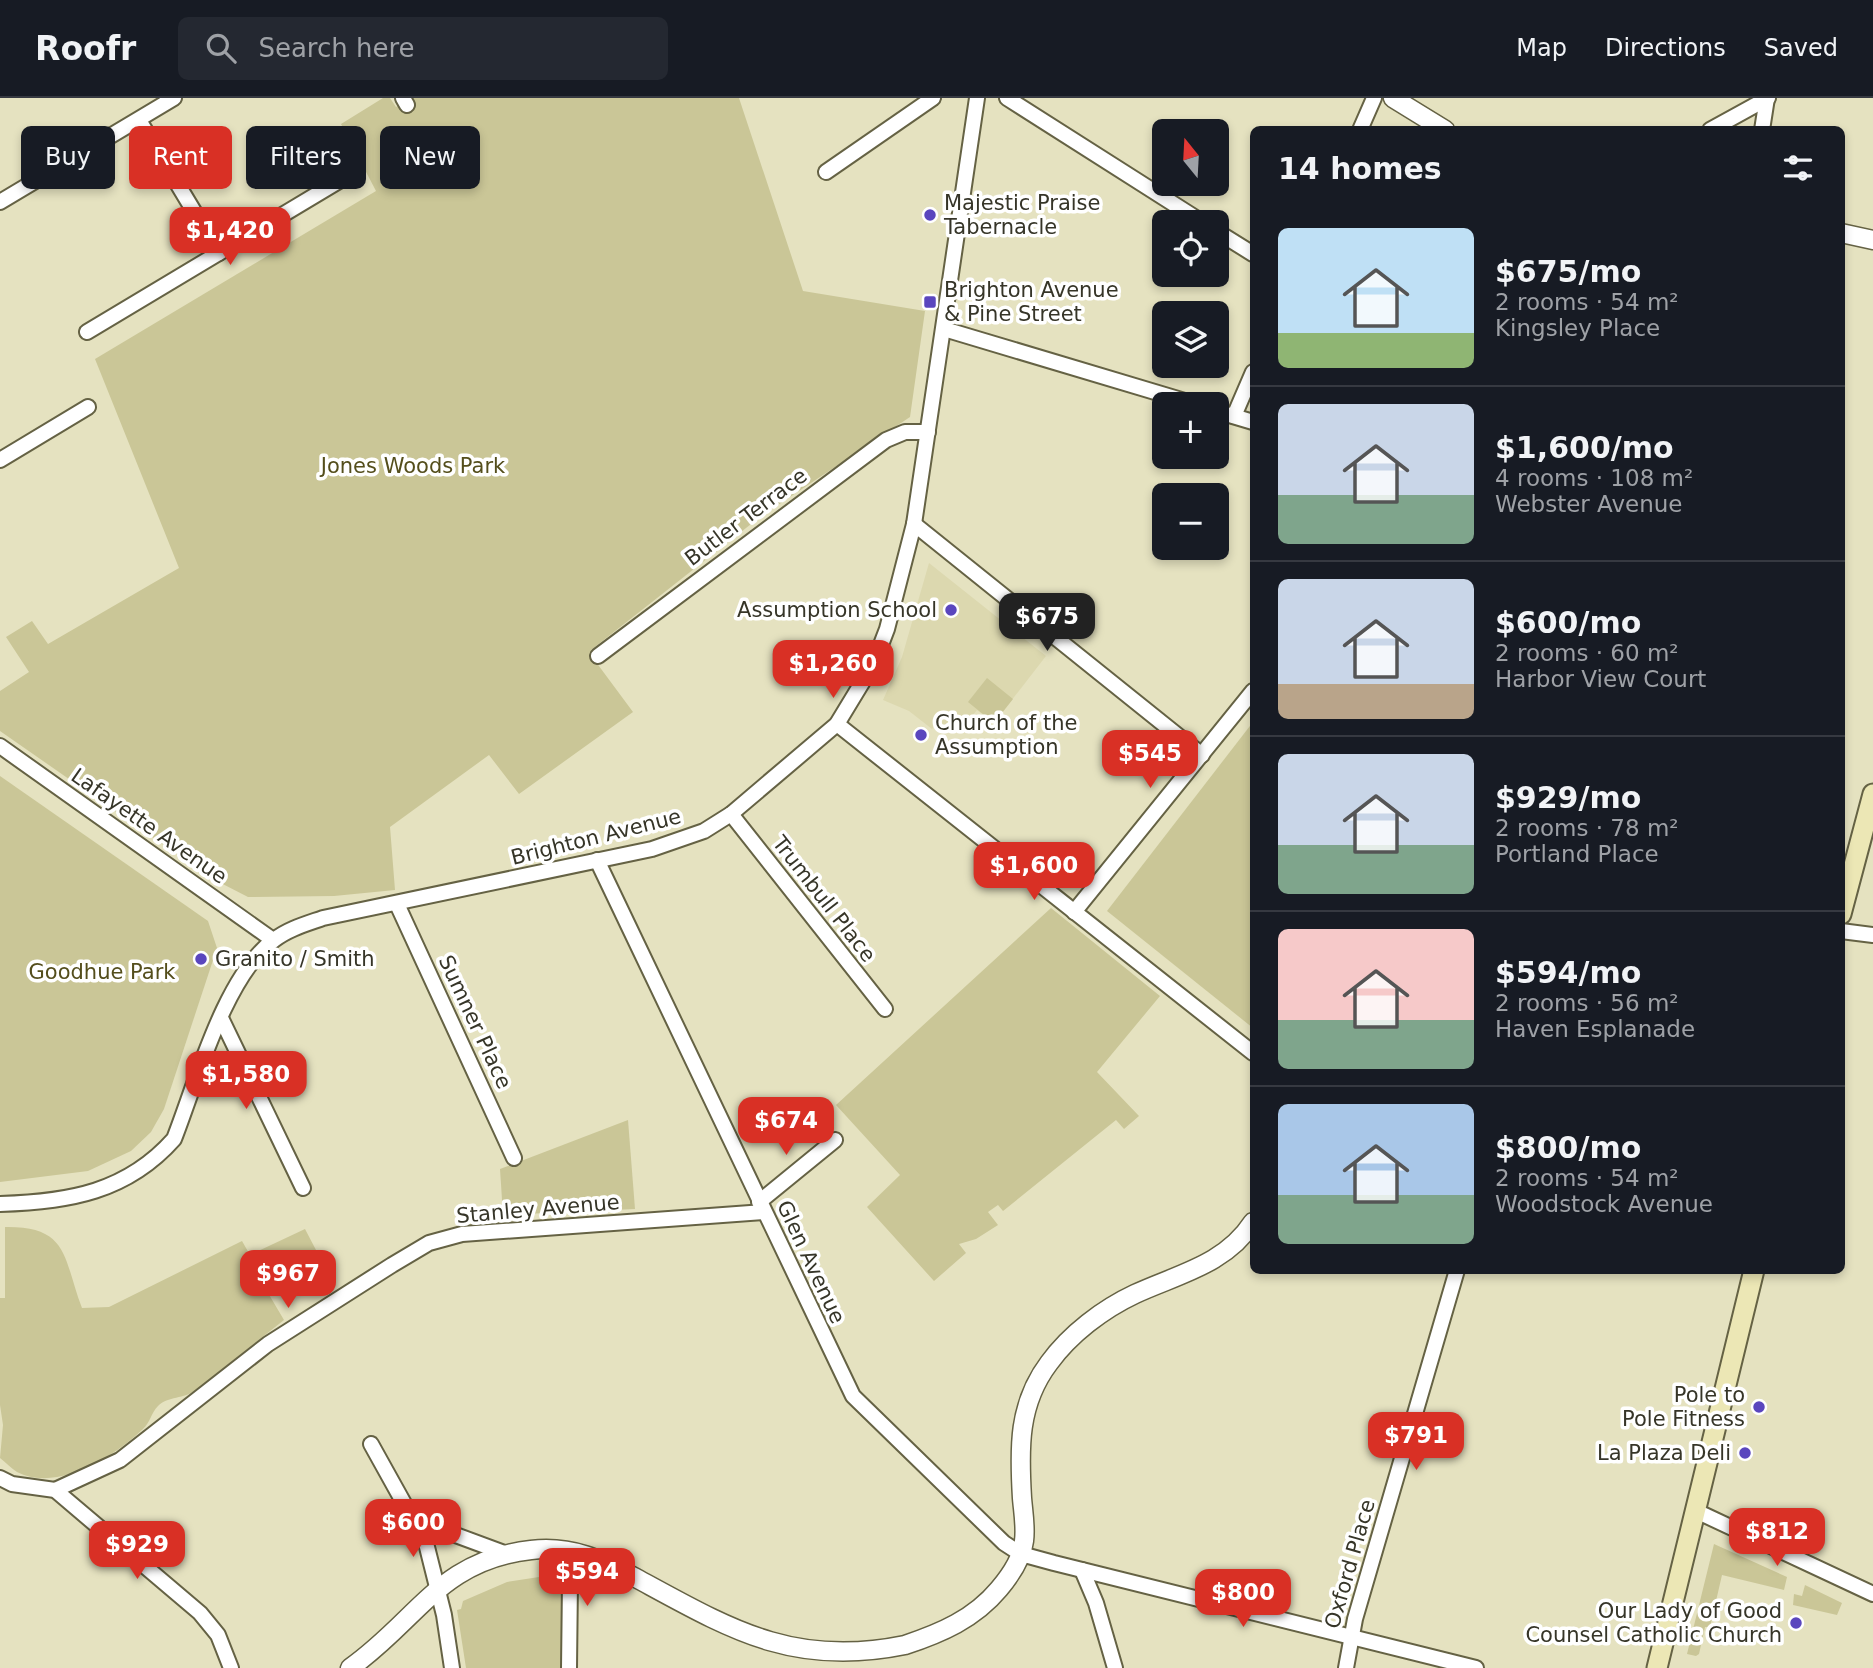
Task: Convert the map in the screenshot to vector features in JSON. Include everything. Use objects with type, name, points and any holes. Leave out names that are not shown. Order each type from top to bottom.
[{"type":"main road","points":[[1845,899],[1873,794]]},
{"type":"main road","points":[[1657,1668],[1753,1274]]},
{"type":"street","points":[[826,172],[933,98]]},
{"type":"street","name":"Brighton Avenue","points":[[0,1204],[96,1191],[138,1173],[158,1157],[174,1139],[236,986],[255,958],[273,940],[292,929],[323,918],[652,849],[704,831],[731,814],[837,724],[862,686],[887,629],[914,524],[944,330],[975,98]]},
{"type":"street","points":[[1006,98],[1183,210]]},
{"type":"street","points":[[1362,126],[1374,98]]},
{"type":"street","points":[[1394,98],[1439,126]]},
{"type":"street","points":[[1717,126],[1767,98]]},
{"type":"street","points":[[1763,126],[1767,98]]},
{"type":"street","points":[[0,183],[4,200],[171,99]]},
{"type":"street","points":[[139,120],[219,253]]},
{"type":"street","points":[[87,332],[326,189]]},
{"type":"street","points":[[1845,234],[1873,240]]},
{"type":"street","points":[[1229,239],[1250,252]]},
{"type":"street","points":[[944,330],[1154,392]]},
{"type":"street","points":[[1234,416],[1250,379]]},
{"type":"street","points":[[0,460],[88,407]]},
{"type":"street","points":[[1229,415],[1250,421]]},
{"type":"street","name":"Butler Terrace","points":[[598,656],[886,440],[905,432],[928,432]]},
{"type":"street","points":[[914,524],[1202,755]]},
{"type":"street","points":[[1074,912],[1250,695]]},
{"type":"street","points":[[837,724],[1250,1051]]},
{"type":"street","name":"Lafayette Avenue","points":[[0,746],[273,940]]},
{"type":"street","name":"Trumbull Place","points":[[731,814],[885,1009]]},
{"type":"street","name":"Glen Avenue","points":[[597,860],[853,1396],[1004,1543],[1021,1554]]},
{"type":"street","name":"Sumner Place","points":[[397,904],[514,1158]]},
{"type":"street","points":[[1845,932],[1873,935]]},
{"type":"street","points":[[221,1018],[303,1188]]},
{"type":"street","points":[[761,1207],[835,1140]]},
{"type":"street","name":"Stanley Avenue","points":[[55,1490],[120,1460],[268,1344],[429,1244],[462,1234],[761,1207]]},
{"type":"street","points":[[350,1668],[437,1587],[472,1566],[507,1554],[531,1550],[565,1550],[596,1557],[765,1646],[801,1656],[834,1658],[894,1648],[959,1623],[997,1591],[1021,1554],[1024,1534],[1020,1435],[1026,1405],[1037,1379],[1068,1342],[1106,1311],[1133,1295],[1212,1261],[1235,1244],[1250,1226]]},
{"type":"street","name":"Oxford Place","points":[[1346,1668],[1350,1637],[1456,1274]]},
{"type":"street","points":[[371,1444],[415,1520],[428,1550],[452,1668]]},
{"type":"street","points":[[4,1484],[55,1490],[200,1613],[218,1635],[231,1668]]},
{"type":"street","points":[[1696,1511],[1873,1594]]},
{"type":"street","points":[[415,1520],[507,1554]]},
{"type":"street","points":[[565,1550],[569,1581],[569,1668]]},
{"type":"street","points":[[1021,1554],[1476,1668]]},
{"type":"street","points":[[1082,1570],[1096,1603],[1115,1668]]},
{"type":"shaded area","name":"Assumption School","points":[[929,563],[1046,656],[994,723],[977,710],[960,731],[938,722],[932,729],[909,711],[883,700],[902,657]]},
{"type":"green space","name":"Jones Woods Park","points":[[383,98],[390,98],[396,107],[411,98],[739,98],[803,291],[925,311],[910,417],[760,517],[591,650],[593,658],[633,712],[519,794],[489,755],[390,827],[395,890],[334,896],[248,897],[211,878],[0,731],[0,691],[29,672],[6,637],[32,621],[48,644],[179,568],[95,359],[376,191],[366,172],[366,126],[341,124]]},
{"type":"green space","points":[[987,678],[1013,699],[994,723],[968,702]]},
{"type":"green space","points":[[1250,726],[1250,1026],[1107,911]]},
{"type":"green space","name":"Goodhue Park","points":[[0,776],[208,921],[217,948],[164,1109],[151,1132],[131,1151],[88,1171],[0,1182]]},
{"type":"green space","points":[[1051,908],[1160,996],[1097,1072],[1139,1116],[1124,1129],[1116,1120],[1003,1211],[998,1205],[988,1212],[998,1225],[976,1239],[959,1244],[966,1253],[934,1281],[867,1207],[900,1175],[836,1105]]},
{"type":"green space","points":[[628,1120],[635,1209],[503,1215],[500,1169]]},
{"type":"green space","points":[[5,1227],[42,1232],[53,1239],[61,1249],[82,1308],[109,1307],[242,1241],[250,1255],[305,1229],[316,1250],[258,1276],[284,1320],[196,1390],[162,1403],[143,1429],[117,1450],[67,1475],[33,1477],[17,1472],[0,1458],[3,1425],[0,1405],[0,1298],[5,1298]]},
{"type":"green space","points":[[1714,1544],[1787,1577],[1784,1590],[1722,1575],[1710,1627],[1705,1627],[1699,1654],[1696,1656],[1687,1654]]},
{"type":"green space","points":[[552,1575],[556,1580],[561,1580],[561,1668],[466,1668],[457,1610],[461,1609],[463,1601],[507,1582]]},
{"type":"green space","points":[[1805,1585],[1842,1603],[1837,1615],[1793,1605],[1794,1594],[1802,1596]]},
{"type":"place","name":"Majestic Praise Tabernacle","points":[[930,215]]},
{"type":"place","name":"Brighton Avenue & Pine Street","points":[[930,302]]},
{"type":"place","name":"Assumption School","points":[[951,610]]},
{"type":"place","name":"Church of the Assumption","points":[[921,735]]},
{"type":"place","name":"Granito / Smith","points":[[201,959]]},
{"type":"place","name":"Pole to Pole Fitness","points":[[1759,1407]]},
{"type":"place","name":"La Plaza Deli","points":[[1745,1453]]},
{"type":"place","name":"Our Lady of Good Counsel Catholic Church","points":[[1796,1623]]}]
